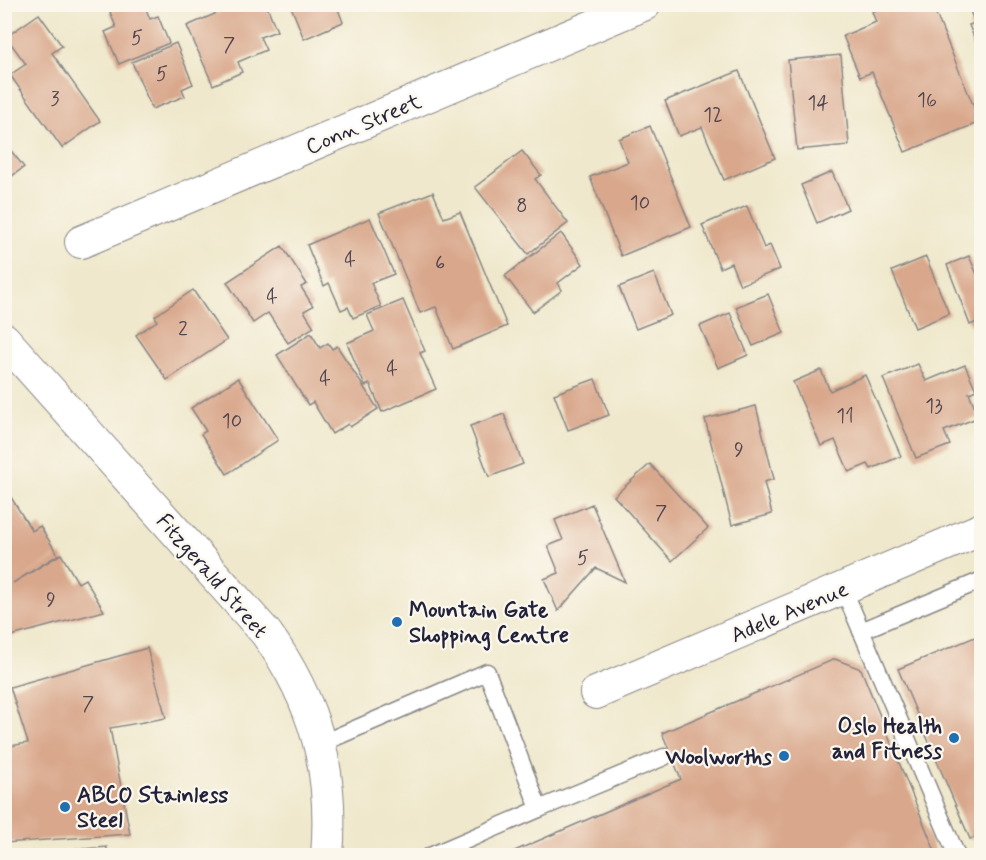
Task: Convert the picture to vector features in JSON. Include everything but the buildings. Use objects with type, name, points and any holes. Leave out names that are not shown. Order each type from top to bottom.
[{"type":"street","name":"Conn Street","points":[[81,242],[645,4]]},
{"type":"street","name":"Fitzgerald Street","points":[[5,342],[266,633],[285,659],[312,715],[320,744],[329,806],[327,855]]},
{"type":"street","name":"Adele Avenue","points":[[596,693],[981,529]]},
{"type":"lane","points":[[861,631],[981,580]]},
{"type":"lane","points":[[843,588],[957,855]]},
{"type":"lane","points":[[320,744],[487,672],[539,809]]},
{"type":"lane","points":[[430,855],[664,756]]},
{"type":"place","name":"Mountain Gate Shopping Centre","points":[[397,622]]},
{"type":"place","name":"Oslo Health and Fitness","points":[[954,738]]},
{"type":"place","name":"Woolworths","points":[[784,756]]},
{"type":"place","name":"ABCO Stainless Steel","points":[[65,807]]}]
